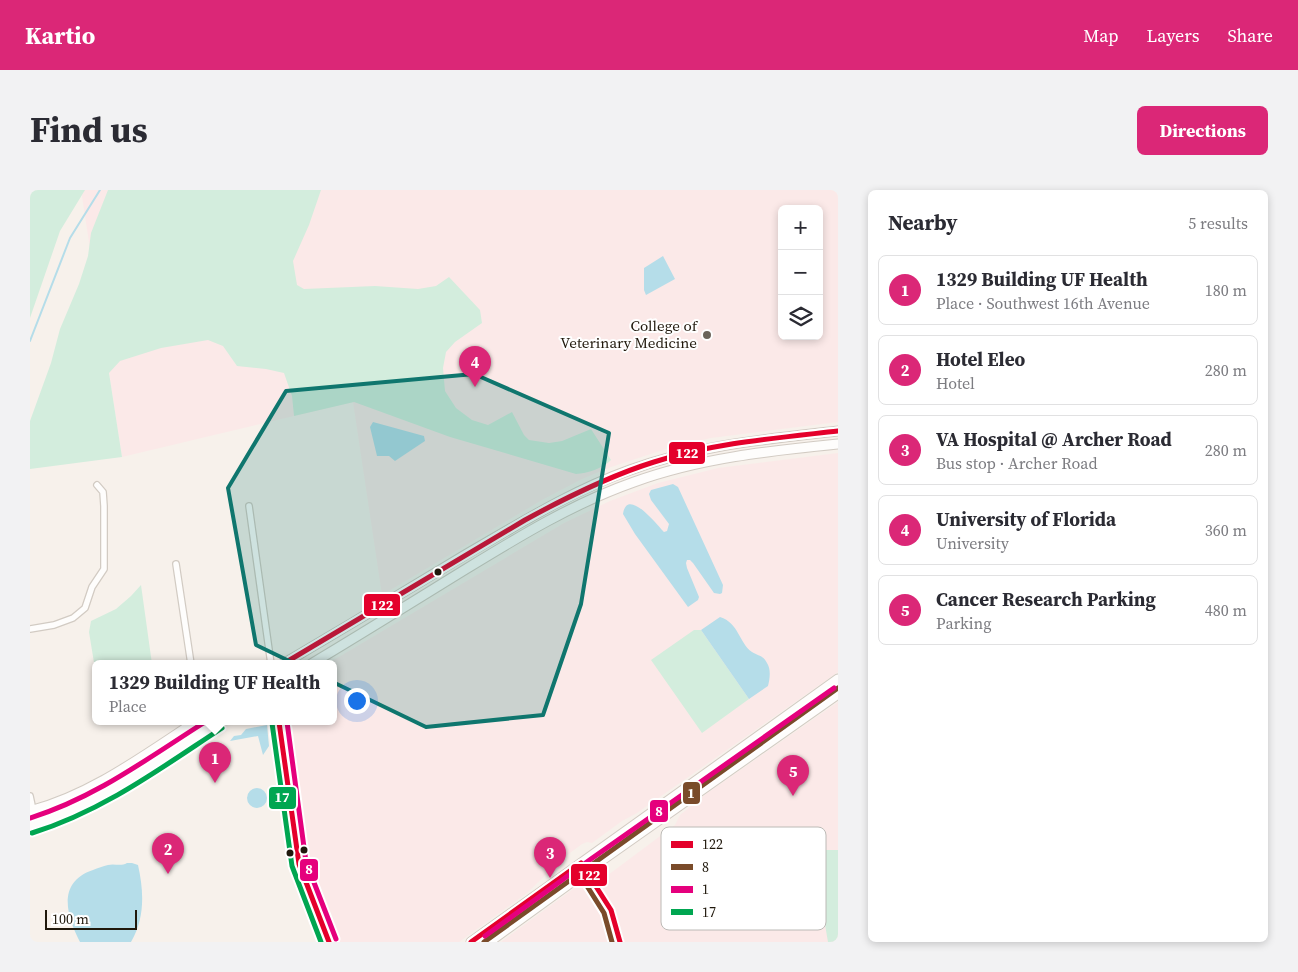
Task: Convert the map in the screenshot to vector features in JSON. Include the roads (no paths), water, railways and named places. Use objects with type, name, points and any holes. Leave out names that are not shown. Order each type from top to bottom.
[{"type":"main road","points":[[290,660],[533,515],[588,486],[631,469],[676,455],[722,445],[838,431]]},
{"type":"main road","points":[[318,660],[530,531],[598,495],[634,481],[725,458],[838,444]]},
{"type":"main road","points":[[471,942],[838,679]]},
{"type":"main road","points":[[489,942],[586,871],[838,694]]},
{"type":"main road","points":[[32,810],[60,801],[110,777],[191,725]]},
{"type":"main road","points":[[30,826],[59,816],[115,788],[214,725]]},
{"type":"main road","points":[[279,725],[299,864],[329,942]]},
{"type":"street","points":[[30,629],[74,618],[85,608],[92,586],[104,569],[103,492],[97,484]]},
{"type":"street","points":[[249,506],[270,660]]},
{"type":"street","points":[[176,564],[190,660]]},
{"type":"street","points":[[197,725],[200,734]]},
{"type":"street","points":[[30,796],[32,810]]},
{"type":"street","points":[[581,863],[611,910],[620,942]]},
{"type":"water","points":[[663,256],[675,279],[646,295],[644,290],[644,268]]},
{"type":"water","points":[[373,422],[424,436],[425,441],[395,461],[389,456],[377,456],[370,427]]},
{"type":"water","points":[[673,484],[678,487],[723,585],[722,593],[714,593],[693,563],[687,560],[687,568],[699,597],[698,600],[688,607],[635,534],[623,514],[626,506],[630,504],[636,506],[643,510],[664,532],[667,531],[669,524],[651,500],[649,494],[651,490]]},
{"type":"water","points":[[720,617],[735,628],[744,644],[752,652],[764,658],[768,665],[770,674],[768,686],[749,699],[701,630]]},
{"type":"water","points":[[267,725],[269,746],[263,755],[258,736],[230,741],[234,736],[241,735],[246,729]]},
{"type":"water","points":[[253,788],[261,788],[267,794],[267,802],[261,808],[253,808],[247,802],[247,794]]},
{"type":"water","points":[[127,863],[138,865],[142,895],[139,924],[131,942],[80,942],[68,911],[69,891],[82,875],[99,868]]},
{"type":"waterway","points":[[30,341],[70,238],[100,190]]},
{"type":"place","name":"College of Veterinary Medicine","points":[[707,335]]},
{"type":"place","name":"University of Florida","points":[[475,387]]},
{"type":"place","name":"1329 Building UF Health","points":[[215,783]]},
{"type":"place","name":"Cancer Research Parking","points":[[793,796]]},
{"type":"place","name":"Hotel Eleo","points":[[168,874]]},
{"type":"place","name":"VA Hospital @ Archer Road","points":[[550,878]]}]
